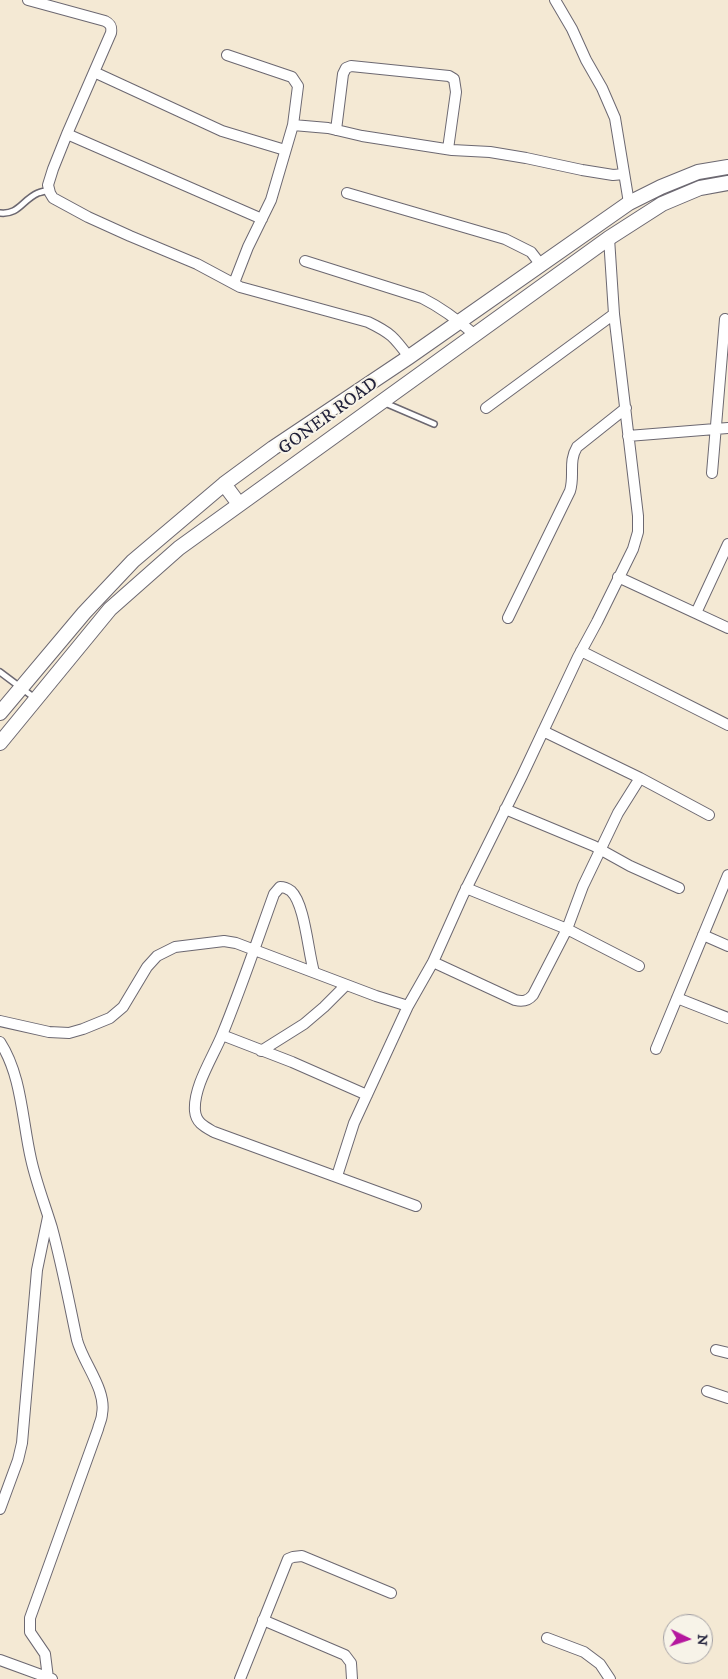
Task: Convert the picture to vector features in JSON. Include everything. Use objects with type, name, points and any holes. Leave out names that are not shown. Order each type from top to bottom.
[{"type":"street","points":[[28,0],[110,24],[111,33],[67,134],[48,185],[53,198],[88,217],[197,264],[240,287],[368,322],[387,331],[409,357]]},
{"type":"street","points":[[555,0],[572,29],[615,118],[629,203],[634,222]]},
{"type":"street","points":[[228,55],[292,77],[298,86],[293,125],[271,200],[248,247],[234,283]]},
{"type":"street","points":[[336,130],[343,74],[346,68],[351,66],[449,76],[454,79],[456,92],[448,149]]},
{"type":"street","points":[[94,72],[222,131],[285,150]]},
{"type":"street","points":[[293,125],[336,130],[362,136],[448,149],[526,158],[613,175],[624,174]]},
{"type":"street","points":[[67,134],[262,219]]},
{"type":"street","name":"GONER ROAD","points":[[0,713],[23,688],[84,613],[133,561],[224,484],[273,448],[460,322],[629,203],[698,172],[728,167]]},
{"type":"street","name":"GONER ROAD","points":[[1,741],[110,609],[179,548],[609,238],[662,204],[700,188],[728,183]]},
{"type":"street","points":[[347,193],[505,239],[531,252],[541,265]]},
{"type":"street","points":[[337,1176],[354,1123],[408,1006],[433,962],[466,888],[581,651],[633,549],[638,532],[638,516],[614,314],[609,238],[601,223]]},
{"type":"street","points":[[306,261],[422,298],[439,306],[474,335]]},
{"type":"street","points":[[486,408],[614,314]]},
{"type":"street","points":[[712,473],[725,319]]},
{"type":"street","points":[[508,618],[570,491],[573,482],[572,455],[577,448],[626,408]]},
{"type":"street","points":[[628,436],[728,428]]},
{"type":"street","points":[[224,484],[239,504]]},
{"type":"street","points":[[696,613],[728,544]]},
{"type":"street","points":[[618,577],[728,628]]},
{"type":"street","points":[[581,651],[728,726]]},
{"type":"street","points":[[543,731],[640,778],[709,815]]},
{"type":"street","points":[[433,962],[515,1000],[529,1000],[567,929],[583,886],[618,813],[640,778]]},
{"type":"street","points":[[505,808],[601,850],[630,866],[679,888]]},
{"type":"street","points":[[656,1049],[728,875]]},
{"type":"street","points":[[314,972],[300,904],[292,892],[286,887],[280,887],[274,894],[222,1035],[197,1091],[194,1108],[196,1118],[202,1125],[214,1132],[416,1206]]},
{"type":"street","points":[[466,888],[567,929],[639,966]]},
{"type":"street","points":[[703,935],[728,946]]},
{"type":"street","points":[[0,1021],[49,1032],[69,1033],[110,1018],[123,1007],[147,967],[157,956],[175,947],[224,941],[236,943],[376,996],[408,1006]]},
{"type":"street","points":[[260,1051],[304,1024],[324,1008],[346,985]]},
{"type":"street","points":[[677,998],[728,1018]]},
{"type":"street","points":[[222,1035],[292,1062],[367,1095]]},
{"type":"street","points":[[0,1042],[9,1056],[19,1091],[25,1133],[38,1188],[61,1264],[79,1348],[100,1391],[103,1404],[103,1414],[98,1429],[30,1618],[30,1632],[45,1654],[50,1678]]},
{"type":"street","points":[[0,1509],[18,1460],[22,1443],[37,1270],[48,1216]]},
{"type":"street","points":[[716,1350],[728,1354]]},
{"type":"street","points":[[707,1392],[728,1398]]},
{"type":"street","points":[[240,1679],[288,1559],[302,1556],[391,1593]]},
{"type":"street","points":[[263,1620],[345,1655],[351,1663],[352,1679]]},
{"type":"street","points":[[546,1638],[584,1652],[600,1664],[610,1679]]},
{"type":"street","points":[[0,1660],[50,1678]]},
{"type":"lane","points":[[0,212],[14,212],[38,193],[49,190]]},
{"type":"lane","points":[[383,401],[434,424]]},
{"type":"lane","points":[[0,672],[36,699]]}]
